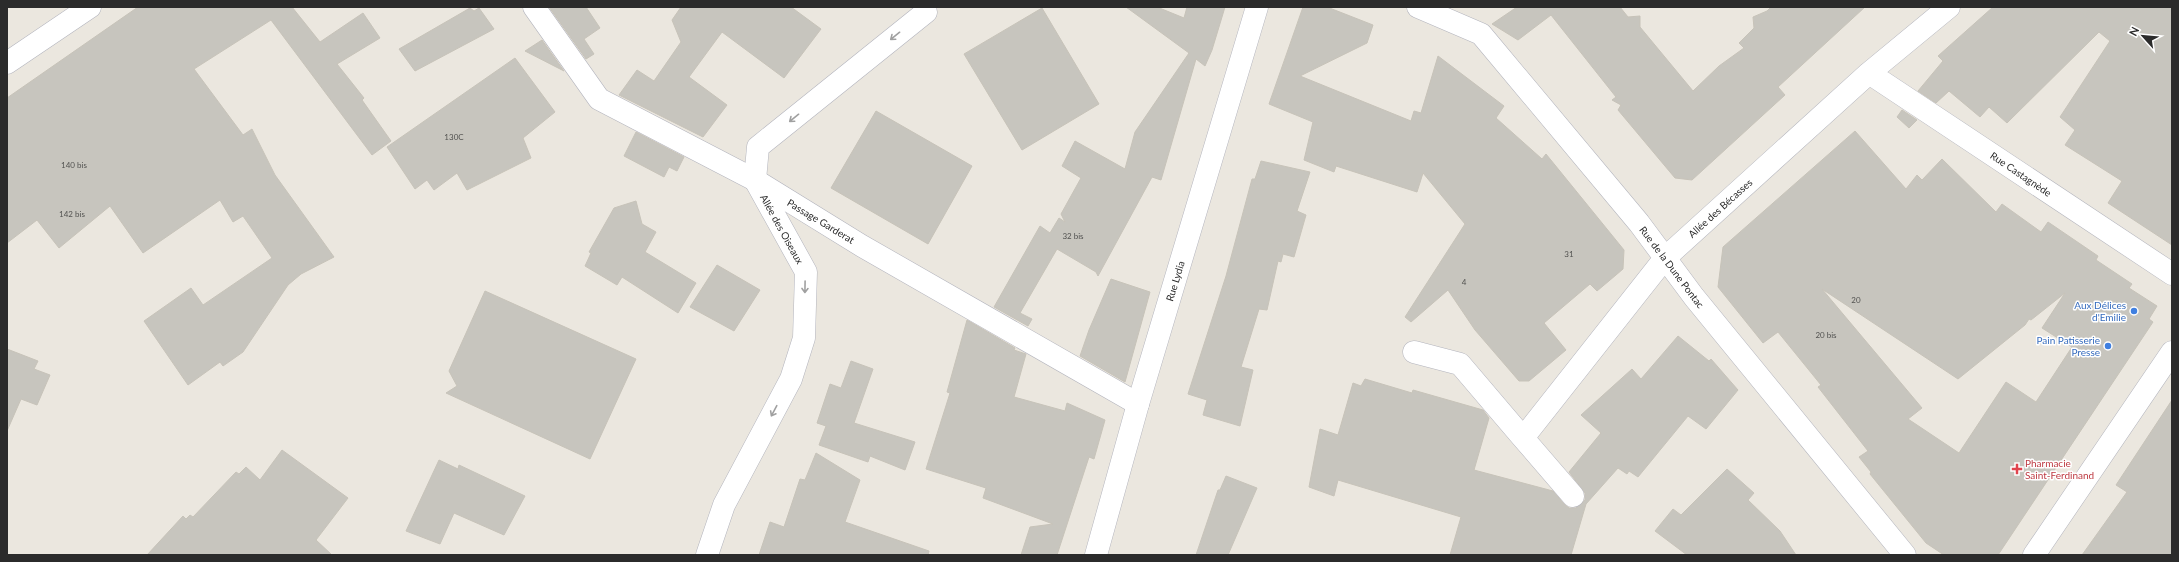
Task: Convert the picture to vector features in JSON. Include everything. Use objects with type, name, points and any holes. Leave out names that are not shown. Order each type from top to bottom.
[{"type":"street","points":[[7,63],[90,7]]},
{"type":"street","name":"Passage Garderat","points":[[534,7],[599,99],[755,180],[862,246],[1138,404]]},
{"type":"street","name":"Rue Lydia","points":[[1096,555],[1138,404],[1257,7]]},
{"type":"street","name":"Rue de la Dune Pontac","points":[[1418,7],[1481,34],[1639,224],[1694,297],[1905,555]]},
{"type":"street","name":"Allée des Bécasses","points":[[1523,438],[1665,258],[1869,73],[1949,7]]},
{"type":"street","points":[[755,180],[758,147],[925,9]]},
{"type":"street","name":"Rue Castagnède","points":[[1869,73],[2172,274]]},
{"type":"street","name":"Allée des Oiseaux","points":[[707,555],[724,505],[791,379],[804,338],[806,272],[755,180]]},
{"type":"street","points":[[1414,352],[1460,364],[1573,496]]},
{"type":"street","points":[[2034,555],[2172,352]]},
{"type":"building","points":[[138,7],[292,7],[320,42],[363,13],[380,38],[337,64],[364,98],[362,100],[391,141],[372,155],[271,20],[194,69],[243,135],[252,129],[275,175],[334,257],[301,274],[288,285],[243,352],[223,366],[220,362],[188,385],[144,321],[191,288],[203,305],[272,258],[243,216],[233,222],[220,200],[143,253],[110,206],[59,248],[37,220],[7,243],[7,98]]},
{"type":"building","points":[[549,7],[586,7],[600,28],[584,39],[594,54],[586,59]]},
{"type":"building","points":[[681,7],[791,7],[821,29],[784,78],[722,32],[689,77],[727,105],[703,137],[619,95],[637,70],[654,81],[681,42],[672,20]]},
{"type":"building","points":[[1126,7],[1157,7],[1184,18],[1187,7],[1225,7],[1212,50],[1205,66],[1196,59],[1161,180],[1152,177],[1098,276],[1096,272],[1057,249],[1020,313],[1032,319],[1028,326],[994,307],[1040,226],[1050,233],[1059,218],[1065,222],[1061,214],[1081,178],[1062,166],[1075,141],[1125,169],[1135,132],[1189,53]]},
{"type":"building","points":[[1303,7],[1327,7],[1373,25],[1367,43],[1300,76],[1411,121],[1414,111],[1421,113],[1438,56],[1504,106],[1496,118],[1542,159],[1546,154],[1624,250],[1623,269],[1597,291],[1590,284],[1544,323],[1566,350],[1529,381],[1519,381],[1475,330],[1448,290],[1411,322],[1405,317],[1465,224],[1423,173],[1417,192],[1336,166],[1334,172],[1304,160],[1313,122],[1269,104]]},
{"type":"building","points":[[1517,7],[1620,7],[1628,17],[1640,16],[1640,27],[1693,91],[1719,66],[1744,48],[1739,43],[1754,28],[1753,17],[1767,11],[1771,7],[1865,7],[1778,87],[1785,95],[1692,180],[1675,178],[1618,110],[1621,105],[1612,100],[1616,97],[1551,15],[1518,40],[1492,24]]},
{"type":"building","points":[[1993,7],[2172,7],[2172,245],[2108,203],[2122,181],[2065,145],[2075,130],[2060,117],[2110,41],[2099,32],[2007,123],[1989,107],[1980,117],[1949,91],[1936,103],[1918,91],[1943,61],[1938,56]]},
{"type":"building","points":[[470,8],[474,11],[479,8],[494,29],[415,71],[399,49]]},
{"type":"building","points":[[1042,8],[1099,104],[1022,150],[964,54]]},
{"type":"building","points":[[542,40],[564,71],[525,51]]},
{"type":"building","points":[[515,58],[555,112],[523,138],[531,158],[467,190],[457,173],[434,190],[427,180],[415,189],[387,147]]},
{"type":"building","points":[[1902,110],[1917,120],[1909,128],[1897,117]]},
{"type":"building","points":[[876,111],[972,166],[928,244],[831,188]]},
{"type":"building","points":[[1855,131],[1906,189],[1917,175],[1922,180],[1942,159],[1996,212],[2002,204],[2041,232],[2048,222],[2098,256],[2096,260],[2132,284],[2129,288],[2157,306],[2149,319],[2153,322],[1998,555],[1944,555],[1926,543],[1870,474],[1871,472],[1859,457],[1868,451],[1818,387],[1821,385],[1778,332],[1763,343],[1718,287],[1723,247]],"holes":[[[1822,289],[1958,379],[2025,325],[2029,319],[2031,320],[2065,293],[2042,328],[2072,347],[2036,402],[2006,382],[1959,453],[1908,419],[1922,408]]]},
{"type":"building","points":[[636,132],[684,157],[677,171],[669,167],[664,177],[624,156]]},
{"type":"building","points":[[1261,161],[1310,172],[1297,211],[1306,215],[1294,257],[1283,254],[1281,262],[1278,261],[1267,310],[1259,309],[1241,367],[1253,370],[1240,426],[1203,415],[1207,400],[1188,394],[1226,276],[1252,179],[1255,179]]},
{"type":"building","points":[[636,201],[642,224],[656,232],[645,252],[696,283],[678,313],[622,277],[617,285],[585,266],[591,253],[589,252],[614,208]]},
{"type":"building","points":[[717,265],[760,290],[734,331],[690,307]]},
{"type":"building","points":[[1111,279],[1150,292],[1125,382],[1080,356],[1089,330]]},
{"type":"building","points":[[485,291],[636,359],[590,459],[446,393],[457,386],[449,371]]},
{"type":"building","points":[[967,320],[1015,348],[1014,350],[1026,354],[1014,397],[1065,411],[1067,403],[1105,420],[1094,459],[1089,457],[1057,555],[1021,555],[1030,527],[1053,524],[983,498],[986,488],[926,469],[950,393],[947,392]]},
{"type":"building","points":[[1678,336],[1709,361],[1711,359],[1738,390],[1706,429],[1688,416],[1638,477],[1629,471],[1627,474],[1618,468],[1586,504],[1571,555],[1450,555],[1461,517],[1338,480],[1334,496],[1309,487],[1320,429],[1338,435],[1353,383],[1361,386],[1365,379],[1412,393],[1413,390],[1483,410],[1489,418],[1474,470],[1553,491],[1569,508],[1576,508],[1585,500],[1585,493],[1569,472],[1601,433],[1581,415],[1632,369],[1641,379]]},
{"type":"building","points":[[7,349],[38,361],[34,369],[50,375],[37,405],[21,399],[7,431]]},
{"type":"building","points":[[851,361],[873,369],[854,423],[915,442],[905,470],[870,456],[868,462],[819,445],[826,426],[817,423],[830,384],[841,388]]},
{"type":"building","points":[[2172,400],[2172,555],[2082,555],[2127,492],[2116,485]]},
{"type":"building","points":[[282,450],[348,498],[316,540],[332,555],[147,555],[183,516],[186,519],[190,515],[193,517],[236,472],[239,474],[246,467],[260,480]]},
{"type":"building","points":[[816,453],[860,480],[845,522],[929,551],[928,555],[759,555],[770,522],[784,527],[800,479],[805,480]]},
{"type":"building","points":[[439,460],[458,469],[459,465],[525,496],[504,535],[454,513],[440,544],[406,531]]},
{"type":"building","points":[[1727,469],[1754,493],[1748,500],[1780,531],[1796,555],[1687,555],[1655,531],[1673,509],[1681,515]]},
{"type":"building","points":[[1226,476],[1257,488],[1228,555],[1196,555],[1218,490],[1220,490]]},
{"type":"place","name":"Aux Délices d'Emilie","points":[[2134,311]]},
{"type":"place","name":"Pain Patisserie Presse","points":[[2108,346]]},
{"type":"place","name":"Pharmacie Saint-Ferdinand","points":[[2017,469]]}]
